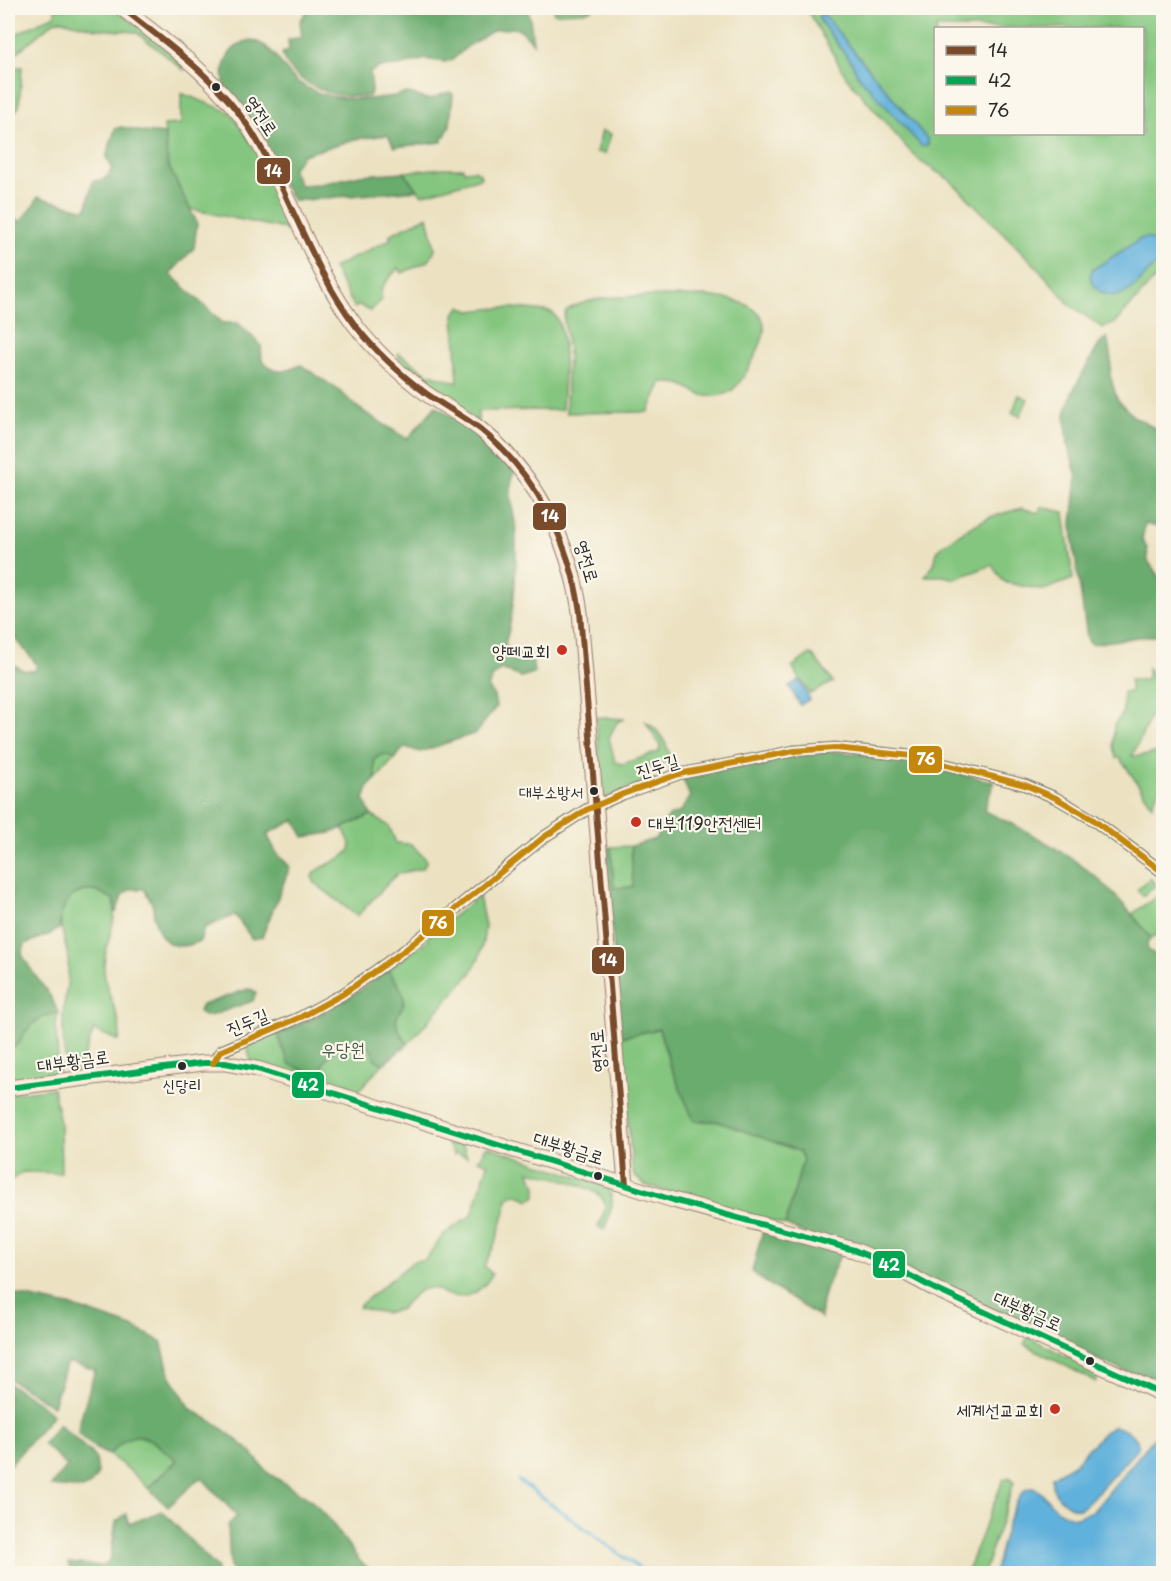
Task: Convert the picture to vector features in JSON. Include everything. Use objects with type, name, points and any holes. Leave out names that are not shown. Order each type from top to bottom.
[{"type":"street","name":"영전로","points":[[122,8],[198,69],[239,114],[270,165],[328,285],[368,340],[403,376],[492,440],[517,467],[541,500],[560,537],[577,594],[626,1185]]},
{"type":"street","name":"진두길","points":[[213,1063],[221,1051],[301,1017],[357,985],[414,944],[544,837],[596,805],[667,778],[725,765],[814,748],[870,750],[912,756],[961,767],[1041,791],[1092,819],[1164,873]]},
{"type":"street","name":"대부황금로","points":[[8,1088],[171,1066],[213,1063],[257,1069],[725,1215],[837,1244],[873,1257],[1163,1394]]},
{"type":"green space","points":[[55,8],[114,8],[182,61],[184,70],[136,32],[97,29],[61,20],[55,21],[8,60],[8,29],[11,28],[14,35],[55,15]]},
{"type":"green space","points":[[313,8],[408,8],[415,18],[467,8],[527,8],[533,43],[521,30],[513,28],[494,30],[468,46],[452,60],[444,62],[426,59],[399,66],[380,67],[370,72],[372,90],[369,96],[344,96],[308,84],[289,67],[282,56],[282,53],[289,51],[288,40],[302,37],[300,21],[307,11]]},
{"type":"green space","points":[[408,8],[467,8],[415,18]]},
{"type":"green space","points":[[553,8],[594,8],[584,12],[554,13]]},
{"type":"green space","points":[[806,8],[1163,8],[1163,270],[1115,323],[1103,328],[1070,305],[1038,268],[950,180],[921,162],[847,78]],"holes":[[[823,14],[928,140],[928,145],[857,74],[852,63],[819,19],[819,15]]]},
{"type":"green space","points":[[251,40],[266,46],[298,82],[330,96],[365,99],[409,93],[428,99],[450,92],[453,94],[450,125],[445,136],[442,136],[442,142],[394,147],[388,135],[356,139],[303,155],[292,169],[300,185],[320,184],[360,175],[404,172],[417,190],[293,201],[226,90],[223,74],[226,59],[236,47]]},
{"type":"green space","points":[[22,67],[19,107],[8,120],[8,73]]},
{"type":"green space","points":[[181,93],[230,112],[257,151],[294,231],[190,209],[168,165],[164,125],[181,124]]},
{"type":"green space","points":[[121,127],[165,134],[168,165],[197,223],[194,248],[170,274],[223,323],[238,323],[261,345],[262,361],[277,371],[290,370],[301,365],[337,389],[361,410],[407,439],[436,406],[477,434],[515,472],[511,494],[516,532],[515,588],[505,644],[509,650],[532,658],[534,673],[521,677],[501,669],[491,679],[488,688],[494,696],[496,707],[476,733],[420,752],[405,747],[394,759],[384,754],[374,759],[376,779],[369,786],[364,799],[371,815],[331,833],[304,837],[295,820],[267,834],[276,852],[290,867],[262,937],[252,939],[235,915],[204,928],[200,941],[177,946],[166,941],[161,935],[152,903],[144,889],[131,889],[122,896],[116,913],[114,900],[103,894],[84,891],[76,894],[65,906],[60,928],[25,944],[22,954],[55,1004],[58,1013],[45,1016],[33,1024],[24,1033],[20,1042],[8,1051],[8,660],[22,670],[35,671],[37,665],[8,628],[8,211],[20,222],[38,197],[86,210],[93,181],[103,179],[111,171],[106,158],[115,129]]},
{"type":"green space","points":[[602,131],[611,134],[605,154],[596,152]]},
{"type":"green space","points":[[443,168],[475,170],[481,178],[422,195],[404,172]]},
{"type":"green space","points":[[428,216],[435,249],[429,261],[402,273],[398,267],[381,290],[382,300],[370,311],[359,305],[355,308],[333,268],[391,239],[389,235]]},
{"type":"green space","points":[[698,296],[730,299],[746,305],[759,314],[763,322],[763,337],[756,354],[736,387],[721,395],[708,396],[680,384],[662,382],[648,412],[566,413],[568,352],[564,319],[566,311],[579,304],[611,298]]},
{"type":"green space","points":[[461,306],[469,311],[506,308],[551,312],[561,329],[563,343],[562,410],[478,411],[478,422],[405,371],[399,353],[427,373],[458,383],[454,314]]},
{"type":"green space","points":[[1107,337],[1111,358],[1110,375],[1117,399],[1133,416],[1163,433],[1163,528],[1145,524],[1142,540],[1147,548],[1148,561],[1163,582],[1164,636],[1145,636],[1092,644],[1087,637],[1073,541],[1072,523],[1077,477],[1068,444],[1065,414],[1081,376],[1099,345]]},
{"type":"green space","points":[[1019,395],[1028,399],[1020,416],[1012,413]]},
{"type":"green space","points":[[1042,507],[1064,512],[1073,579],[1044,590],[1007,583],[1002,580],[992,565],[955,579],[925,576],[934,564],[937,552],[942,546],[967,529],[990,517],[1022,508],[1038,513]]},
{"type":"green space","points":[[810,654],[833,682],[810,694],[792,667]]},
{"type":"green space","points":[[1147,668],[1153,676],[1156,687],[1155,699],[1147,724],[1132,756],[1157,752],[1163,785],[1152,805],[1120,758],[1116,758],[1113,746],[1114,725],[1123,713],[1123,692],[1130,692],[1130,680],[1147,680]]},
{"type":"green space","points":[[596,717],[625,719],[617,722],[609,738],[615,762],[622,764],[659,752],[660,746],[646,722],[658,732],[666,744],[673,772],[671,773],[667,761],[639,770],[643,783],[602,798]]},
{"type":"green space","points":[[826,751],[893,756],[994,782],[984,811],[1042,840],[1095,876],[1151,938],[1147,944],[1148,950],[1163,960],[1164,1329],[1161,1334],[1164,1360],[1161,1371],[1157,1375],[1140,1378],[785,1225],[803,1160],[799,1151],[716,1121],[694,1121],[670,1065],[659,1029],[621,1037],[605,848],[611,847],[614,888],[633,887],[631,846],[655,839],[669,816],[680,812],[690,797],[683,779],[773,759]]},
{"type":"green space","points":[[382,754],[390,755],[394,759],[376,779],[374,760]]},
{"type":"green space","points":[[371,815],[389,826],[396,843],[410,844],[427,860],[423,868],[397,874],[357,916],[315,883],[312,877],[314,872],[344,856],[350,850],[351,845],[343,828]]},
{"type":"green space","points":[[631,846],[634,887],[613,888],[611,847]]},
{"type":"green space","points":[[1150,878],[1156,885],[1143,896],[1137,890]]},
{"type":"green space","points":[[89,890],[104,894],[114,900],[114,918],[104,969],[107,987],[119,1023],[119,1041],[94,1030],[84,1056],[84,1063],[76,1063],[76,1072],[67,1074],[63,1044],[63,1013],[68,965],[61,917],[67,900]]},
{"type":"green space","points":[[1163,892],[1163,932],[1151,938],[1132,914]]},
{"type":"green space","name":"우당원","points":[[479,896],[485,926],[479,958],[471,973],[408,1044],[383,1064],[355,1094],[251,1061],[246,1044],[284,1031],[332,1008],[364,988],[428,940],[427,937]]},
{"type":"green space","points":[[388,970],[404,996],[404,1005],[396,1020],[408,1044],[383,1064],[374,1059],[371,1050],[366,1045],[349,1044],[325,1060],[322,1069],[323,1078],[289,1064],[277,1034],[335,1006]]},
{"type":"green space","points":[[248,989],[256,993],[253,1001],[210,1016],[204,1016],[199,1011],[202,1005]]},
{"type":"green space","points":[[58,1013],[56,1027],[59,1075],[8,1081],[8,1051],[20,1042],[24,1033],[33,1024],[45,1016]]},
{"type":"green space","points":[[659,1029],[670,1065],[694,1121],[716,1121],[799,1151],[803,1160],[785,1225],[645,1185],[634,1175],[621,1037]]},
{"type":"green space","points":[[53,1088],[60,1123],[61,1173],[23,1172],[8,1182],[8,1094]]},
{"type":"green space","points":[[442,1134],[461,1140],[467,1157],[455,1153],[454,1155]]},
{"type":"green space","points":[[487,1146],[607,1187],[612,1203],[604,1230],[598,1227],[605,1207],[602,1198],[572,1182],[529,1171],[536,1186],[536,1196],[530,1200],[515,1194],[509,1197],[496,1242],[484,1266],[492,1274],[480,1289],[468,1295],[456,1296],[427,1288],[414,1295],[401,1309],[385,1313],[359,1308],[414,1261],[425,1260],[444,1234],[472,1215],[488,1164],[478,1160]]},
{"type":"green space","points":[[763,1230],[841,1253],[824,1293],[821,1318],[759,1278],[752,1271]]},
{"type":"green space","points":[[8,1293],[74,1307],[130,1326],[161,1341],[170,1375],[191,1409],[218,1425],[249,1450],[268,1473],[311,1500],[329,1519],[359,1560],[374,1573],[233,1573],[230,1567],[228,1525],[237,1516],[201,1477],[168,1507],[148,1488],[177,1460],[143,1436],[128,1439],[109,1455],[96,1449],[79,1434],[79,1424],[95,1370],[67,1362],[53,1406],[8,1378]]},
{"type":"green space","points":[[1028,1337],[1099,1373],[1096,1382],[1024,1344]]},
{"type":"green space","points":[[8,1383],[38,1402],[53,1415],[9,1466],[8,1464]]},
{"type":"green space","points":[[59,1424],[96,1459],[98,1474],[89,1486],[82,1489],[51,1486],[67,1466],[43,1444]]},
{"type":"green space","points":[[135,1435],[149,1439],[177,1460],[148,1488],[109,1455],[124,1439]]},
{"type":"green space","points":[[1010,1477],[1014,1482],[984,1573],[966,1573],[1003,1480]]},
{"type":"green space","points":[[162,1511],[217,1568],[217,1573],[71,1573],[68,1563],[104,1566],[110,1560],[116,1522],[126,1514],[129,1524]]},
{"type":"water","points":[[823,14],[928,140],[928,145],[922,147],[857,74],[852,63],[819,19],[819,15]]},
{"type":"water","points":[[1142,238],[1149,238],[1156,245],[1161,252],[1162,259],[1136,285],[1122,294],[1114,296],[1098,289],[1090,277],[1092,270]]},
{"type":"water","points":[[799,680],[810,699],[800,705],[789,686]]},
{"type":"water","points":[[1114,1426],[1134,1436],[1138,1448],[1086,1505],[1080,1509],[1069,1506],[1053,1488],[1052,1477],[1075,1463],[1104,1432]]},
{"type":"water","points":[[1159,1432],[1164,1434],[1163,1573],[994,1573],[1004,1535],[1024,1491],[1029,1488],[1039,1491],[1062,1513],[1076,1517],[1085,1514],[1094,1510]]},
{"type":"waterway","points":[[518,1480],[647,1574]]},
{"type":"transit line","name":"14","points":[[122,8],[191,63],[237,111],[264,153],[325,278],[363,335],[407,378],[480,429],[500,447],[534,488],[559,535],[568,560],[580,612],[626,1185]]},
{"type":"transit line","name":"76","points":[[213,1063],[221,1051],[301,1017],[343,994],[405,950],[544,837],[586,810],[679,774],[794,751],[835,748],[912,756],[1025,785],[1056,798],[1092,819],[1164,873]]},
{"type":"transit line","name":"42","points":[[8,1088],[203,1063],[225,1063],[257,1069],[673,1200],[854,1250],[1164,1395]]},
{"type":"place","name":"양떼교회","points":[[562,650]]},
{"type":"place","name":"대부소방서","points":[[594,791]]},
{"type":"place","name":"대부119안전센터","points":[[636,822]]},
{"type":"place","name":"신당리","points":[[182,1066]]},
{"type":"place","name":"세계선교교회","points":[[1055,1409]]}]
